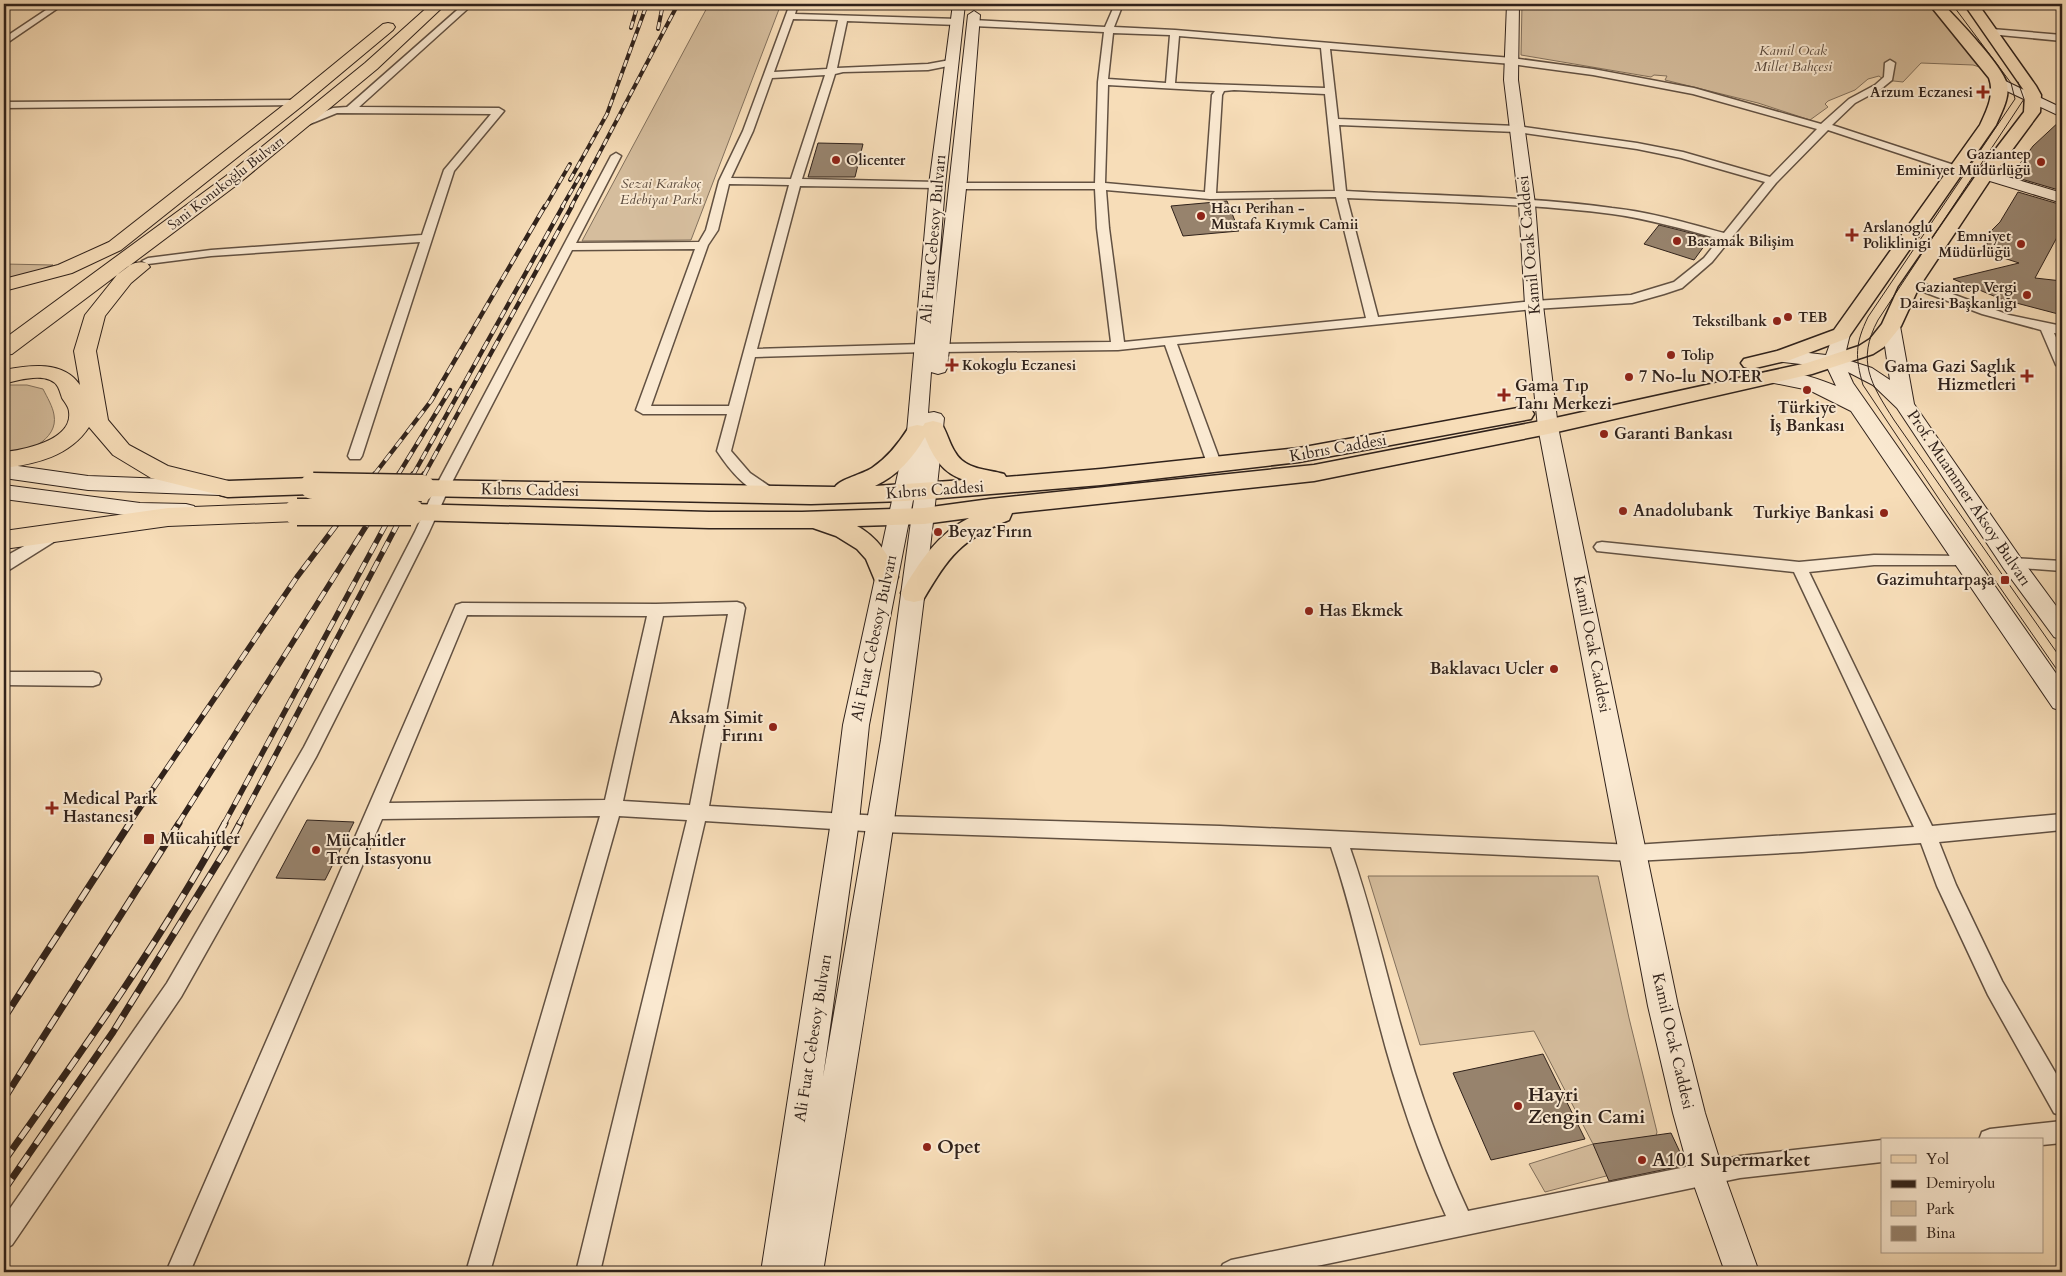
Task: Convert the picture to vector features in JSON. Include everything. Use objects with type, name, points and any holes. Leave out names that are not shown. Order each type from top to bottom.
[{"type":"highway","name":"Sani Konukoğlu Bulvarı","points":[[4,348],[232,180],[371,66],[439,4]]},
{"type":"highway","name":"Sani Konukoğlu Bulvarı","points":[[50,292],[114,246],[296,103],[403,15]]},
{"type":"highway","points":[[228,489],[160,472],[121,450],[97,422],[85,351],[95,315],[124,279],[179,235],[232,180]]},
{"type":"highway","points":[[4,285],[65,268],[114,246]]},
{"type":"highway","points":[[4,377],[29,373],[57,376],[66,380],[81,412],[80,422],[74,432],[62,443],[30,456],[4,460]]},
{"type":"highway","points":[[4,540],[168,517],[297,512]]},
{"type":"main road","points":[[1936,4],[1992,69],[1999,91],[1988,124],[1841,334],[1834,361],[1843,383],[1858,407],[2062,702]]},
{"type":"main road","points":[[297,512],[421,512],[709,520],[802,520],[914,504],[1040,492],[1314,474],[1547,418],[1569,421],[1771,377],[1834,361],[1866,350],[1877,343],[1891,326],[1912,283],[2030,109],[2031,88],[1971,4]]},
{"type":"main road","name":"Kıbrıs Caddesi","points":[[1040,492],[1547,418],[1562,404],[1783,356],[1841,334]]},
{"type":"main road","points":[[811,496],[858,485],[874,478],[893,466],[925,430],[954,467],[976,477],[1040,492]]},
{"type":"main road","name":"Kıbrıs Caddesi","points":[[228,489],[313,486],[773,495],[914,504]]},
{"type":"main road","points":[[914,593],[933,560],[952,538],[977,522],[1040,492]]},
{"type":"main road","points":[[802,520],[836,526],[858,538],[876,555],[885,577]]},
{"type":"street","points":[[4,42],[60,4]]},
{"type":"street","points":[[350,110],[469,4]]},
{"type":"street","points":[[735,410],[644,410],[702,246],[712,230],[724,181],[748,131],[794,4]]},
{"type":"street","name":"Ali Fuat Cebesoy Bulvarı","points":[[778,1272],[845,821],[856,726],[880,616],[885,577],[914,504],[925,430],[932,348],[937,185],[950,63],[965,23],[959,4]]},
{"type":"street","points":[[932,348],[958,186],[965,23],[975,4]]},
{"type":"street","points":[[1118,346],[1102,228],[1100,186],[1103,82],[1109,29],[1119,4]]},
{"type":"street","name":"Kamil Ocak Caddesi","points":[[1513,4],[1511,80],[1527,204],[1534,305],[1547,418],[1664,1006],[1689,1113],[1707,1174],[1742,1272]]},
{"type":"street","points":[[789,16],[1175,33],[1512,61],[1593,72],[1694,91],[1824,127],[1956,169]]},
{"type":"street","points":[[773,495],[750,482],[736,470],[724,451],[795,184],[831,72],[843,18]]},
{"type":"street","points":[[1992,32],[2062,38]]},
{"type":"street","points":[[1170,86],[1175,33]]},
{"type":"street","points":[[1325,45],[1341,194],[1373,321]]},
{"type":"street","points":[[768,76],[843,70],[928,67],[950,63]]},
{"type":"street","points":[[750,353],[932,348],[1118,346],[1534,305],[1632,299],[1678,285],[1708,260],[1772,181],[1824,127],[1852,101],[1889,78],[1890,63]]},
{"type":"street","points":[[2020,74],[2062,102]]},
{"type":"street","points":[[1103,82],[1221,89],[1234,87],[1330,92]]},
{"type":"street","points":[[1210,196],[1217,95],[1221,89]]},
{"type":"street","points":[[1999,91],[2030,109],[2062,119]]},
{"type":"street","points":[[4,105],[296,103]]},
{"type":"street","points":[[2030,109],[2062,107]]},
{"type":"street","points":[[2030,109],[2062,113]]},
{"type":"street","points":[[301,124],[336,110],[499,110],[449,170],[355,456]]},
{"type":"street","points":[[1333,122],[1517,129],[1637,146],[1683,156],[1772,181]]},
{"type":"street","points":[[4,1237],[174,990],[310,752],[432,488],[568,247],[616,156]]},
{"type":"street","points":[[1985,175],[2062,198]]},
{"type":"street","points":[[724,181],[795,184],[937,185]]},
{"type":"street","points":[[958,186],[1100,186],[1210,196],[1341,194],[1527,204],[1613,211],[1669,222],[1725,237]]},
{"type":"street","points":[[148,261],[211,253],[428,238]]},
{"type":"street","points":[[568,247],[702,246]]},
{"type":"street","points":[[1912,283],[2008,319],[2062,330]]},
{"type":"street","name":"Prof. Muammer Aksoy Bulvarı","points":[[1891,326],[1904,404],[2012,563],[2062,632]]},
{"type":"street","points":[[2046,328],[2061,362]]},
{"type":"street","points":[[1170,341],[1215,466]]},
{"type":"street","points":[[1783,356],[1834,361],[1858,368],[1880,380],[1904,404]]},
{"type":"street","points":[[1771,377],[1814,384],[1837,394],[1858,407]]},
{"type":"street","points":[[4,471],[88,483],[228,489]]},
{"type":"street","points":[[4,492],[140,510],[297,512]]},
{"type":"street","points":[[805,1272],[881,824],[914,593],[914,504]]},
{"type":"street","points":[[4,566],[55,534]]},
{"type":"street","points":[[1602,548],[1799,567],[1874,560],[1963,560]]},
{"type":"street","points":[[2012,563],[2062,566]]},
{"type":"street","points":[[1799,567],[1927,835],[1947,886],[1995,988],[2062,1105]]},
{"type":"street","points":[[178,1272],[462,609],[656,610],[736,608],[698,813],[588,1272]]},
{"type":"street","points":[[478,1272],[612,808],[656,610]]},
{"type":"street","points":[[4,678],[93,679]]},
{"type":"street","points":[[376,811],[612,808],[881,824],[1337,839],[1634,853],[1927,835],[2062,822]]},
{"type":"street","points":[[1337,839],[1353,884],[1390,1025],[1434,1164],[1462,1225]]},
{"type":"street","points":[[2008,1138],[2062,1132]]},
{"type":"street","points":[[1231,1272],[1740,1167],[1881,1151]]},
{"type":"green space","name":"Sezai Karakoç Edebiyat Parkı","points":[[709,4],[781,4],[691,240],[582,241]]},
{"type":"green space","name":"Kamil Ocak Millet Bahçesi","points":[[1522,4],[1931,4],[1986,69],[1973,65],[1921,63],[1903,82],[1884,80],[1879,76],[1868,79],[1855,90],[1828,101],[1825,104],[1828,107],[1810,120],[1758,103],[1665,80],[1667,76],[1654,75],[1651,77],[1521,55]]},
{"type":"green space","points":[[4,264],[53,265],[19,277],[4,280]]},
{"type":"green space","points":[[4,385],[27,385],[43,389],[54,415],[54,424],[46,439],[30,449],[4,455]]},
{"type":"green space","points":[[1368,876],[1598,876],[1629,1018],[1657,1132],[1648,1165],[1545,1192],[1529,1164],[1593,1144],[1534,1031],[1420,1045]]},
{"type":"building","name":"Gaziantep Eminiyet Müdürlüğü","points":[[2062,119],[2062,191],[2011,176],[2033,146]]},
{"type":"building","name":"Olicenter","points":[[818,143],[863,144],[855,177],[808,177]]},
{"type":"building","points":[[2018,192],[2062,205],[2062,228],[2035,278],[2062,281],[2062,315],[2001,299],[1953,279],[2019,263],[1982,251],[1992,236],[1988,234],[2000,222]]},
{"type":"building","name":"Hacı Perihan - Mustafa Kıymık Camii","points":[[1227,201],[1239,231],[1183,236],[1171,206]]},
{"type":"building","name":"Basamak Bilişim","points":[[1659,225],[1710,238],[1694,260],[1644,244]]},
{"type":"building","name":"Mücahitler Tren İstasyonu","points":[[307,820],[354,822],[325,880],[276,878]]},
{"type":"building","name":"Hayri Zengin Cami","points":[[1543,1054],[1585,1139],[1491,1160],[1453,1073]]},
{"type":"building","name":"A101 Supermarket","points":[[1671,1133],[1686,1165],[1609,1181],[1593,1144]]},
{"type":"tram line","points":[[1952,4],[2011,83],[2015,99],[1868,317],[1859,343],[1859,366],[1863,385],[1947,511],[2062,677]]},
{"type":"tram line","points":[[2018,82],[2024,99],[1878,320],[1871,335],[1867,360],[1873,383],[1894,420],[2062,660]]},
{"type":"railway","points":[[631,28],[638,4]]},
{"type":"railway","points":[[570,180],[607,114],[647,4]]},
{"type":"railway","points":[[658,29],[663,4]]},
{"type":"railway","points":[[571,207],[678,4]]},
{"type":"railway","points":[[545,207],[570,164]]},
{"type":"railway","points":[[562,207],[581,174]]},
{"type":"railway","points":[[374,475],[431,401],[545,206]]},
{"type":"railway","points":[[413,475],[563,206]]},
{"type":"railway","points":[[424,475],[572,206]]},
{"type":"railway","points":[[398,475],[450,390]]},
{"type":"railway","points":[[129,824],[297,577],[375,474]]},
{"type":"railway","points":[[178,824],[399,474]]},
{"type":"railway","points":[[224,824],[413,474]]},
{"type":"railway","points":[[239,824],[424,474]]},
{"type":"railway","points":[[4,1018],[130,823]]},
{"type":"railway","points":[[4,1099],[179,823]]},
{"type":"railway","points":[[4,1161],[147,953],[174,911],[225,823]]},
{"type":"railway","points":[[4,1190],[113,1032],[225,851],[240,823]]},
{"type":"place","name":"Arzum Eczanesi","points":[[1983,92]]},
{"type":"place","name":"Olicenter","points":[[836,160]]},
{"type":"place","name":"Gaziantep Eminiyet Müdürlüğü","points":[[2041,162]]},
{"type":"place","name":"Hacı Perihan - Mustafa Kıymık Camii","points":[[1201,216]]},
{"type":"place","name":"Arslanoglu Poliklinigi","points":[[1852,235]]},
{"type":"place","name":"Basamak Bilişim","points":[[1677,241]]},
{"type":"place","name":"Emniyet Müdürlüğü","points":[[2021,244]]},
{"type":"place","name":"Gaziantep Vergi Dairesi Başkanlığı","points":[[2027,295]]},
{"type":"place","name":"TEB","points":[[1788,317]]},
{"type":"place","name":"Tekstilbank","points":[[1777,321]]},
{"type":"place","name":"Tolip","points":[[1671,355]]},
{"type":"place","name":"Kokoglu Eczanesi","points":[[952,365]]},
{"type":"place","name":"Gama Gazi Saglık Hizmetleri","points":[[2027,376]]},
{"type":"place","name":"7 No-lu NOTER","points":[[1629,377]]},
{"type":"place","name":"Türkiye İş Bankası","points":[[1807,390]]},
{"type":"place","name":"Gama Tıp Tanı Merkezi","points":[[1504,395]]},
{"type":"place","name":"Garanti Bankası","points":[[1604,434]]},
{"type":"place","name":"Anadolubank","points":[[1623,511]]},
{"type":"place","name":"Turkiye Bankasi","points":[[1884,513]]},
{"type":"place","name":"Beyaz Fırın","points":[[938,532]]},
{"type":"place","name":"Gazimuhtarpaşa","points":[[2005,580]]},
{"type":"place","name":"Has Ekmek","points":[[1309,611]]},
{"type":"place","name":"Baklavacı Ucler","points":[[1554,669]]},
{"type":"place","name":"Aksam Simit Fırını","points":[[773,727]]},
{"type":"place","name":"Medical Park Hastanesi","points":[[52,808]]},
{"type":"place","name":"Mücahitler","points":[[149,839]]},
{"type":"place","name":"Mücahitler Tren İstasyonu","points":[[316,850]]},
{"type":"place","name":"Hayri Zengin Cami","points":[[1518,1106]]},
{"type":"place","name":"Opet","points":[[927,1147]]},
{"type":"place","name":"A101 Supermarket","points":[[1642,1160]]}]
